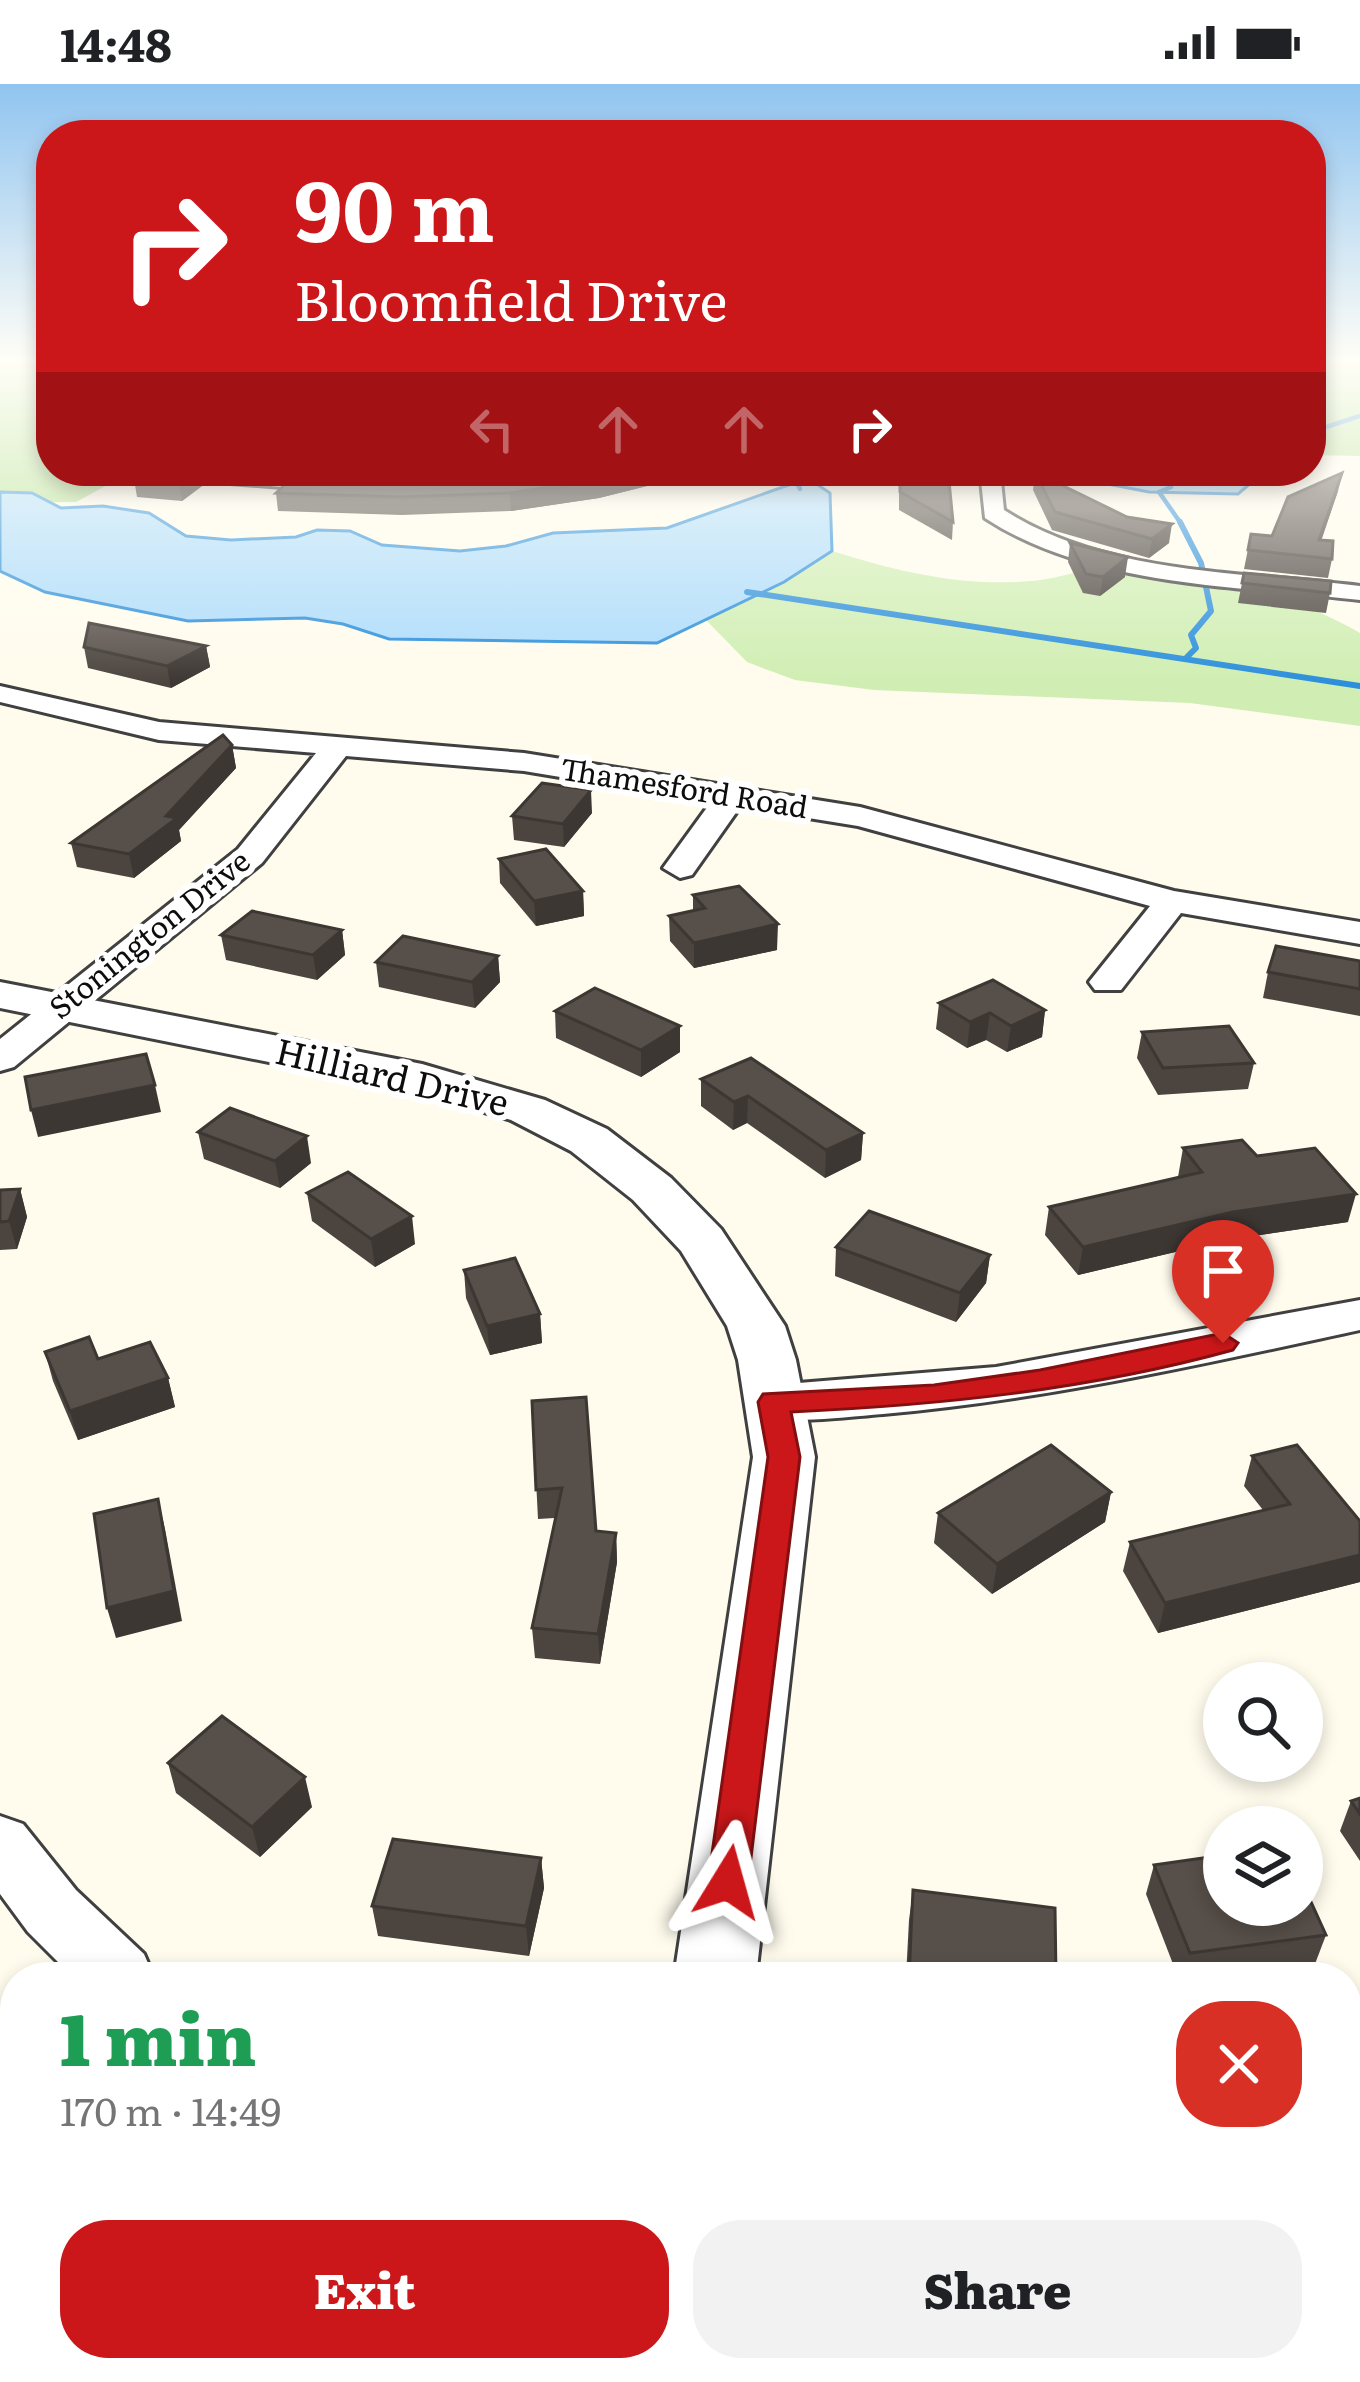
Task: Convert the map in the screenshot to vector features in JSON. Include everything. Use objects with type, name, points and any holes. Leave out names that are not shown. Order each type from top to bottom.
[{"type":"street","points":[[362,486],[371,487]]},
{"type":"street","points":[[991,486],[993,512],[1017,531],[1050,545],[1118,560],[1360,592]]},
{"type":"street","name":"Thamesford Road","points":[[0,694],[159,731],[524,763],[731,797],[920,831],[1172,902],[1360,933]]},
{"type":"street","name":"Stonington Drive","points":[[0,1059],[250,856],[337,748]]},
{"type":"street","points":[[680,868],[731,797]]},
{"type":"street","points":[[1108,982],[1172,902]]},
{"type":"street","name":"Hilliard Drive","points":[[0,995],[422,1078],[558,1123],[589,1140],[652,1189],[702,1240],[756,1326],[784,1457],[717,1962]]},
{"type":"street","points":[[774,1402],[934,1395],[1040,1381],[1360,1315]]},
{"type":"street","points":[[0,1844],[52,1911],[105,1962]]},
{"type":"green space","points":[[0,469],[36,469],[36,486],[105,486],[76,502],[0,503]]},
{"type":"green space","points":[[832,551],[955,580],[1032,581],[1106,565],[1150,562],[1258,588],[1360,633],[1360,726],[1190,703],[874,690],[795,680],[747,662],[705,619],[784,582]]},
{"type":"water","points":[[786,486],[820,486],[830,493],[832,551],[784,582],[657,643],[389,639],[305,618],[188,621],[45,592],[0,571],[0,492],[32,493],[61,508],[103,506],[149,513],[186,536],[231,540],[350,531],[382,545],[460,551],[506,546],[553,533],[667,528]]},
{"type":"water","points":[[1118,486],[1247,486],[1238,494],[1149,492]]},
{"type":"building","points":[[1342,473],[1319,540],[1333,541],[1332,559],[1248,550],[1251,534],[1272,536],[1288,497],[1313,486],[1326,486],[1326,480]]},
{"type":"building","points":[[283,486],[557,486],[510,493],[400,497],[276,493]]},
{"type":"building","points":[[900,486],[949,486],[953,522],[900,492]]},
{"type":"building","points":[[1042,486],[1064,486],[1127,517],[1172,524],[1152,539],[1055,512]]},
{"type":"building","points":[[1070,543],[1128,557],[1103,577],[1086,574]]},
{"type":"building","points":[[1244,573],[1331,581],[1330,593],[1242,583]]},
{"type":"building","points":[[89,623],[206,646],[167,666],[84,647]]},
{"type":"building","points":[[223,735],[232,745],[166,816],[177,818],[129,854],[71,843]]},
{"type":"building","points":[[542,783],[591,790],[563,824],[512,816]]},
{"type":"building","points":[[546,849],[583,891],[534,901],[499,859]]},
{"type":"building","points":[[739,886],[778,924],[694,943],[669,916],[705,908],[693,895]]},
{"type":"building","points":[[252,911],[342,930],[313,955],[221,935]]},
{"type":"building","points":[[403,936],[498,956],[472,982],[376,962]]},
{"type":"building","points":[[1276,946],[1360,961],[1360,989],[1268,972]]},
{"type":"building","points":[[993,980],[1045,1010],[1011,1026],[990,1013],[970,1022],[939,1003]]},
{"type":"building","points":[[595,988],[680,1026],[641,1050],[555,1011]]},
{"type":"building","points":[[1229,1026],[1254,1063],[1163,1068],[1142,1032]]},
{"type":"building","points":[[146,1054],[155,1085],[31,1110],[25,1077]]},
{"type":"building","points":[[751,1058],[863,1133],[826,1150],[748,1096],[734,1102],[701,1079]]},
{"type":"building","points":[[230,1108],[307,1136],[275,1161],[198,1132]]},
{"type":"building","points":[[1242,1140],[1257,1156],[1315,1148],[1356,1194],[1233,1212],[1083,1247],[1049,1207],[1202,1172],[1183,1148]]},
{"type":"building","points":[[348,1172],[412,1216],[371,1239],[307,1193]]},
{"type":"building","points":[[20,1189],[9,1221],[0,1222],[0,1190]]},
{"type":"building","points":[[869,1211],[990,1255],[960,1293],[836,1247]]},
{"type":"building","points":[[515,1258],[540,1314],[487,1326],[464,1270]]},
{"type":"building","points":[[89,1337],[98,1359],[150,1342],[168,1378],[70,1411],[45,1352]]},
{"type":"building","points":[[586,1397],[596,1531],[616,1533],[598,1634],[532,1628],[562,1488],[536,1490],[532,1401]]},
{"type":"building","points":[[1051,1445],[1111,1492],[997,1564],[938,1513]]},
{"type":"building","points":[[1297,1445],[1360,1521],[1360,1555],[1165,1603],[1130,1542],[1290,1504],[1252,1456]]},
{"type":"building","points":[[158,1499],[174,1591],[107,1608],[94,1514]]},
{"type":"building","points":[[222,1716],[305,1777],[252,1827],[168,1763]]},
{"type":"building","points":[[393,1839],[541,1858],[526,1926],[372,1906]]},
{"type":"building","points":[[1203,1858],[1203,1926],[1322,1926],[1326,1935],[1190,1953],[1154,1865]]},
{"type":"building","points":[[913,1890],[1055,1908],[1056,1962],[910,1962]]},
{"type":"waterway","points":[[1171,487],[1159,492],[1180,522]]},
{"type":"waterway","points":[[1180,522],[1201,563],[1211,611],[1191,635],[1196,648],[1187,657]]},
{"type":"waterway","points":[[747,592],[1360,686]]},
{"type":"route","points":[[728,1882],[784,1457],[774,1402],[934,1395],[1040,1381],[1223,1343]]}]
